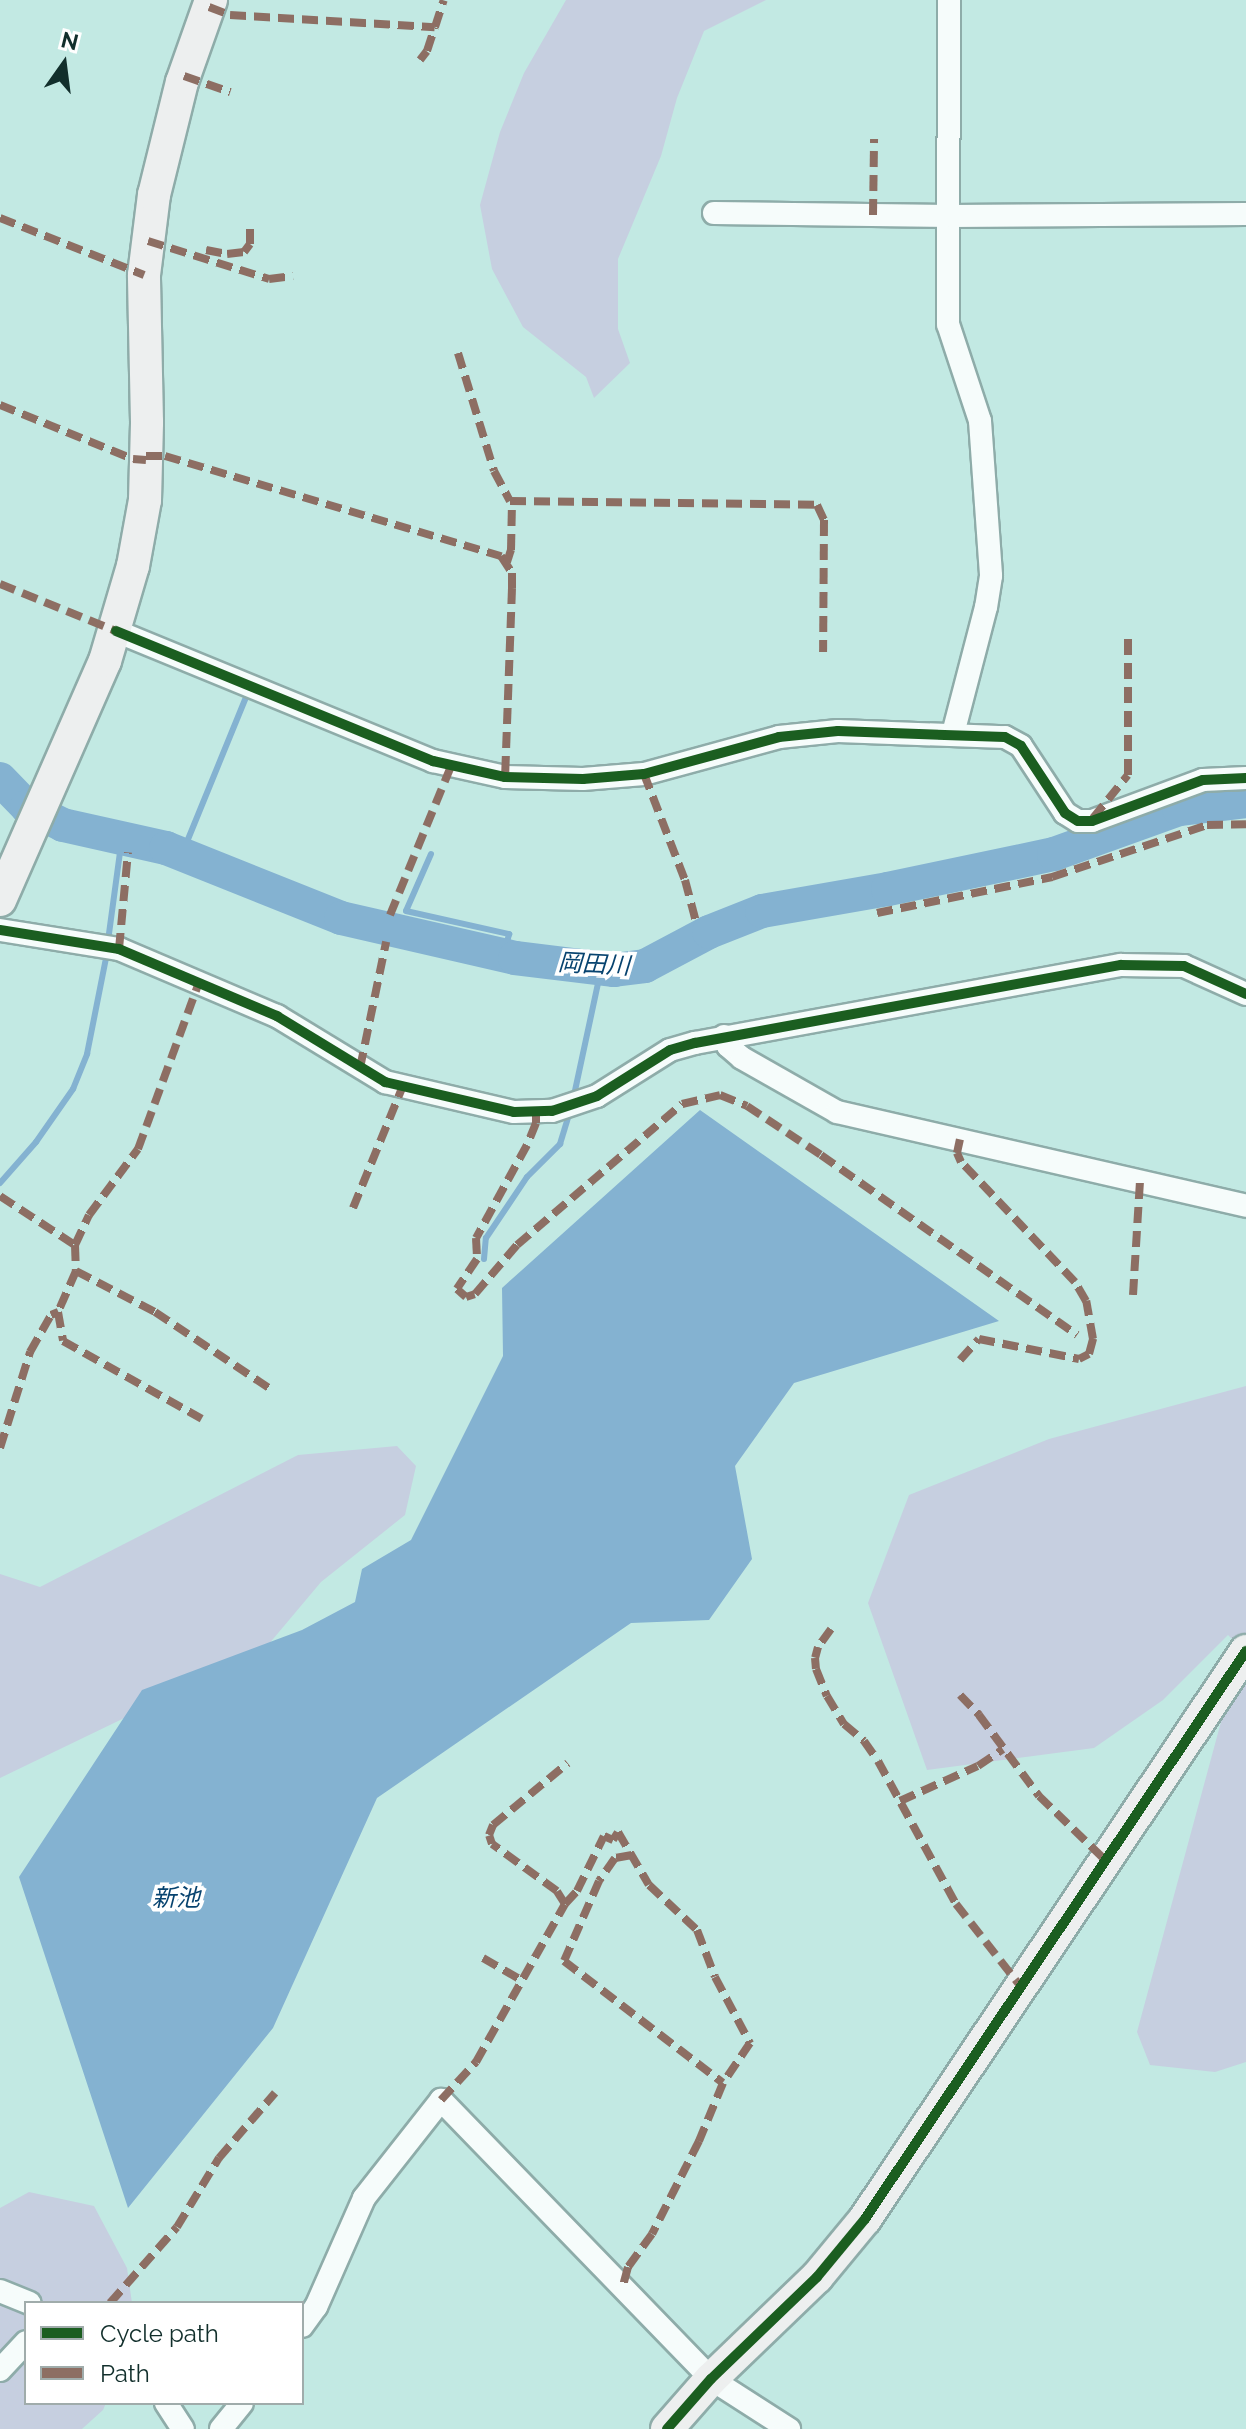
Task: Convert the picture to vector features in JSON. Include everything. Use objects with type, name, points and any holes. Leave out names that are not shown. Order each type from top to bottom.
[{"type":"street","points":[[0,900],[116,631],[145,500],[144,275],[154,195],[182,82],[211,0]]},
{"type":"street","points":[[949,0],[948,324],[980,421],[991,576],[953,734]]},
{"type":"street","points":[[714,213],[950,216],[1246,214]]},
{"type":"street","points":[[116,631],[433,761],[505,777],[583,779],[644,774],[779,737],[838,731],[993,734],[1021,746],[1065,813],[1078,821],[1092,821],[1203,780],[1246,778]]},
{"type":"street","points":[[0,930],[119,949],[277,1016],[385,1082],[514,1112],[552,1111],[597,1096],[670,1050],[724,1036],[1137,964],[1184,966],[1246,994]]},
{"type":"street","points":[[724,1036],[728,1046],[742,1058],[837,1112],[1246,1206]]},
{"type":"street","points":[[667,2429],[711,2379],[817,2277],[865,2219],[1246,1651]]},
{"type":"street","points":[[304,2323],[316,2307],[364,2198],[441,2100],[711,2379],[789,2429]]},
{"type":"street","points":[[0,2291],[25,2301]]},
{"type":"street","points":[[0,2370],[24,2344]]},
{"type":"street","points":[[167,2405],[183,2429]]},
{"type":"street","points":[[221,2429],[240,2405]]},
{"type":"shaded area","points":[[566,0],[766,0],[704,31],[677,98],[661,156],[618,259],[618,329],[630,363],[594,398],[586,377],[523,327],[492,269],[480,205],[500,132],[524,73]]},
{"type":"shaded area","points":[[1246,1386],[1246,2062],[1215,2072],[1150,2065],[1137,2032],[1241,1648],[1228,1635],[1163,1700],[1094,1748],[927,1770],[868,1603],[909,1495],[1049,1439]]},
{"type":"shaded area","points":[[397,1446],[416,1466],[405,1515],[321,1582],[263,1651],[0,1778],[0,1574],[40,1587],[298,1455]]},
{"type":"shaded area","points":[[29,2192],[94,2206],[127,2268],[132,2301],[24,2301],[24,2405],[105,2405],[82,2429],[0,2429],[0,2208]]},
{"type":"water","name":"新池","points":[[700,1110],[999,1321],[794,1383],[735,1466],[752,1559],[709,1620],[631,1623],[377,1798],[273,2028],[128,2208],[19,1877],[142,1690],[302,1630],[355,1602],[362,1569],[411,1540],[503,1356],[502,1288]]},
{"type":"waterway","points":[[182,854],[247,695]]},
{"type":"waterway","name":"岡田川","points":[[0,779],[27,807],[63,825],[166,848],[341,918],[515,958],[614,970],[645,966],[709,932],[762,911],[888,889],[1054,854],[1179,809],[1246,801]]},
{"type":"waterway","points":[[108,941],[122,837]]},
{"type":"waterway","points":[[431,854],[406,911],[509,934],[504,955]]},
{"type":"waterway","points":[[0,1183],[36,1142],[73,1089],[87,1054],[107,953]]},
{"type":"waterway","points":[[573,1100],[601,969]]},
{"type":"waterway","points":[[484,1259],[486,1238],[527,1177],[560,1144],[570,1111]]},
{"type":"marked path","points":[[209,7],[230,15],[435,27],[444,0]]},
{"type":"marked path","points":[[420,60],[427,51],[435,27]]},
{"type":"marked path","points":[[184,76],[230,92]]},
{"type":"marked path","points":[[873,215],[874,139]]},
{"type":"marked path","points":[[0,218],[144,275]]},
{"type":"marked path","points":[[206,250],[227,254],[244,252],[250,244],[250,229]]},
{"type":"marked path","points":[[148,241],[269,279],[293,276]]},
{"type":"marked path","points":[[458,353],[494,471],[510,501],[817,505],[824,520],[823,652]]},
{"type":"marked path","points":[[0,405],[133,459],[146,460]]},
{"type":"marked path","points":[[146,456],[165,456],[501,556],[512,573],[505,777]]},
{"type":"marked path","points":[[507,562],[511,550],[512,502]]},
{"type":"marked path","points":[[0,584],[116,631]]},
{"type":"marked path","points":[[1093,818],[1128,775],[1128,638]]},
{"type":"marked path","points":[[390,915],[451,766]]},
{"type":"marked path","points":[[644,774],[685,880],[696,922]]},
{"type":"marked path","points":[[877,913],[1052,877],[1207,825],[1246,824]]},
{"type":"marked path","points":[[119,949],[128,852]]},
{"type":"marked path","points":[[360,1068],[386,942]]},
{"type":"marked path","points":[[75,1245],[89,1215],[138,1149],[199,982]]},
{"type":"marked path","points":[[353,1208],[402,1088]]},
{"type":"marked path","points":[[536,1112],[536,1123],[527,1145],[476,1238],[477,1259],[457,1289],[466,1297],[475,1294],[517,1245],[682,1104],[720,1095],[747,1106],[821,1155],[1077,1335]]},
{"type":"marked path","points":[[960,1139],[957,1153],[961,1162],[1075,1282],[1086,1301],[1093,1339],[1089,1354],[1079,1359],[979,1339],[960,1360]]},
{"type":"marked path","points":[[1133,1295],[1140,1180]]},
{"type":"marked path","points":[[0,1196],[75,1245],[76,1271],[58,1312],[63,1341],[202,1419]]},
{"type":"marked path","points":[[76,1271],[155,1312],[272,1390]]},
{"type":"marked path","points":[[0,1448],[30,1352],[51,1315],[58,1312]]},
{"type":"marked path","points":[[831,1629],[818,1647],[815,1658],[827,1696],[844,1724],[864,1741],[878,1761],[956,1904],[1021,1987]]},
{"type":"marked path","points":[[960,1695],[979,1715],[1039,1796],[1106,1861]]},
{"type":"marked path","points":[[900,1801],[978,1766],[1003,1749]]},
{"type":"marked path","points":[[441,2100],[476,2062],[565,1904],[557,1891],[492,1844],[489,1835],[493,1825],[568,1763]]},
{"type":"marked path","points":[[565,1904],[577,1891],[604,1836],[613,1840],[618,1832],[649,1885],[697,1930],[715,1977],[750,2043],[723,2083],[699,2141],[652,2234],[628,2267],[622,2289]]},
{"type":"marked path","points":[[632,1855],[615,1858],[599,1881],[564,1961],[723,2083]]},
{"type":"marked path","points":[[483,1958],[523,1981]]},
{"type":"marked path","points":[[112,2301],[177,2227],[219,2158],[275,2093]]},
{"type":"cycle path","points":[[116,631],[433,761],[505,777],[583,779],[644,774],[779,737],[838,731],[1005,737],[1021,746],[1065,813],[1078,821],[1092,821],[1203,780],[1246,778]]},
{"type":"cycle path","points":[[0,930],[119,949],[277,1016],[385,1082],[514,1112],[552,1111],[597,1096],[670,1050],[695,1043],[1121,965],[1184,966],[1246,994]]},
{"type":"cycle path","points":[[667,2429],[711,2379],[817,2277],[865,2219],[1246,1651]]}]
